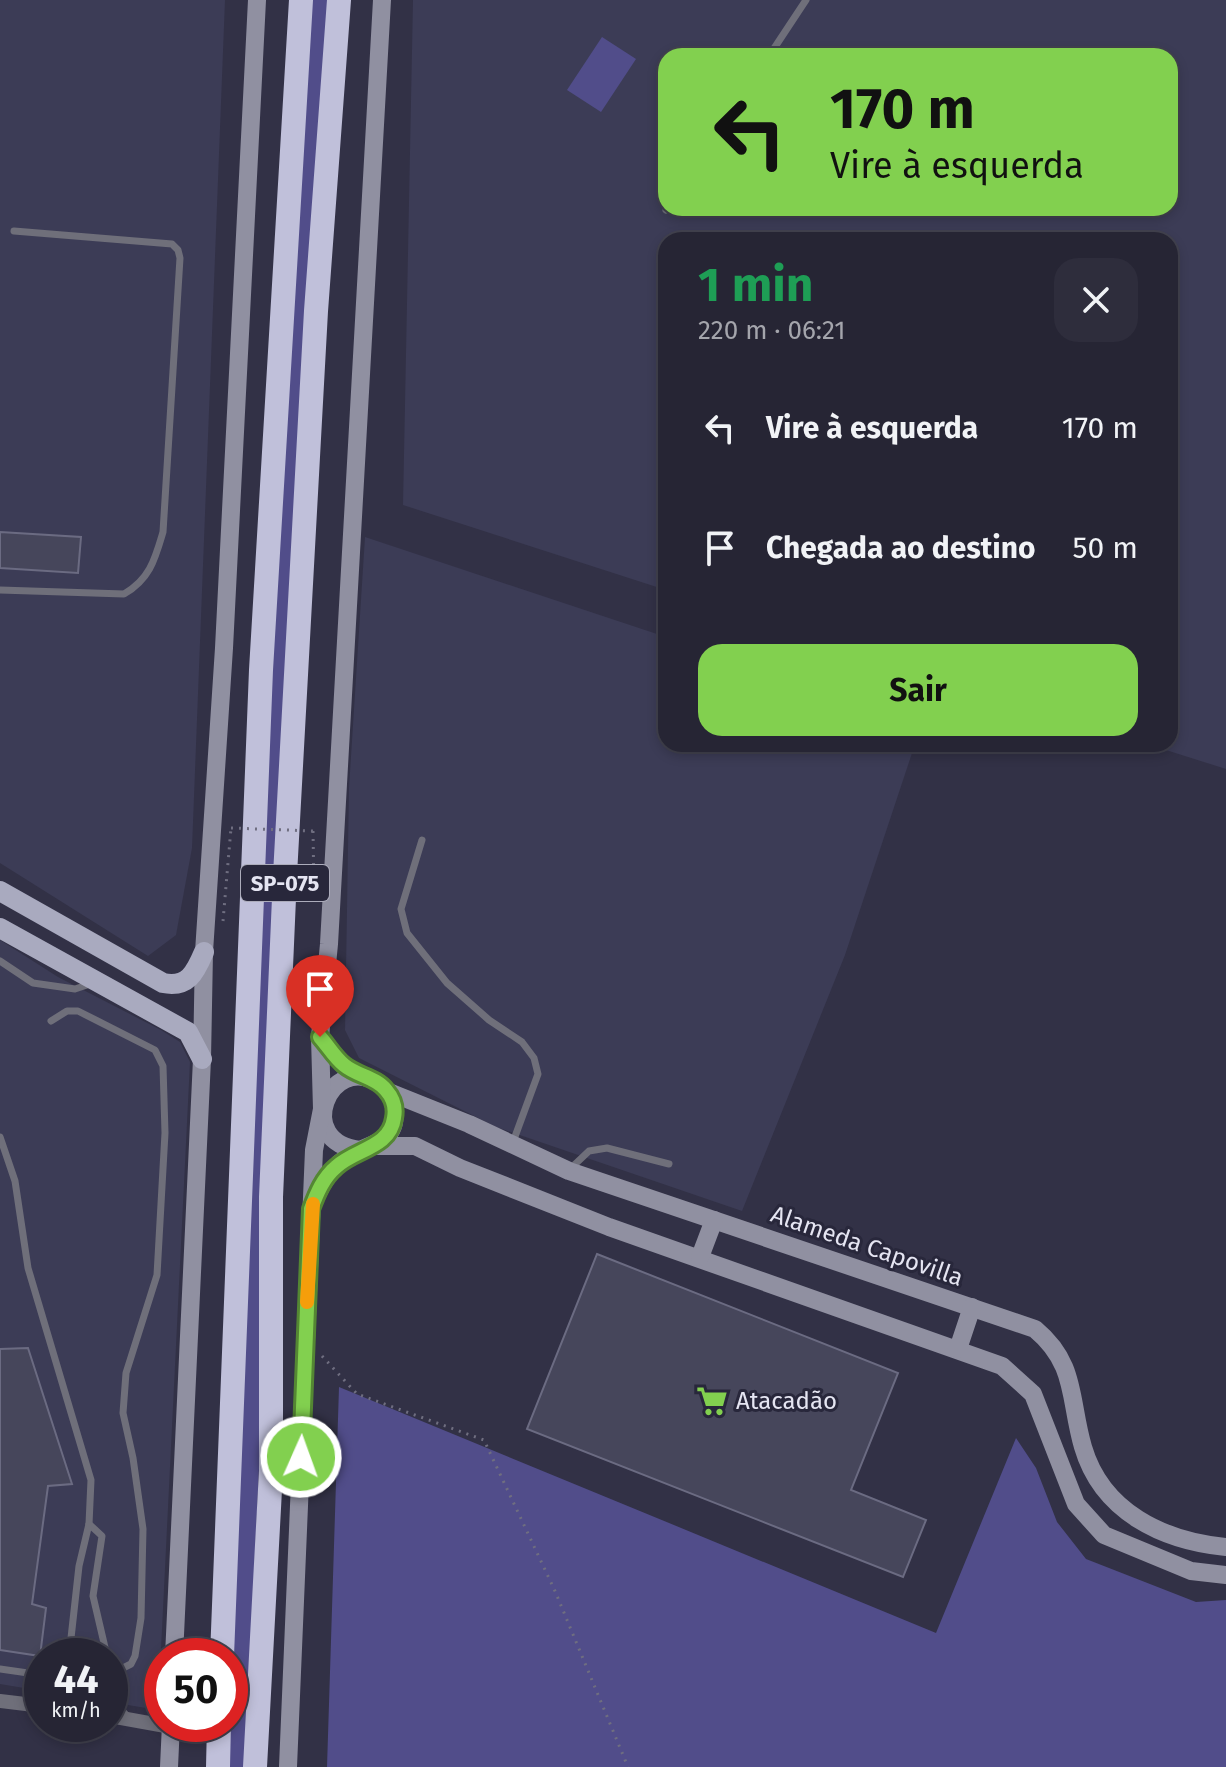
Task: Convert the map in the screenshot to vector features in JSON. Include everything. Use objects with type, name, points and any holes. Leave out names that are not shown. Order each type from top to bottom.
[{"type":"highway","name":"SP-075","points":[[223,1638],[259,716],[301,0]]},
{"type":"highway","name":"SP-075","points":[[255,1767],[271,1471],[271,1197],[284,890],[316,311],[339,0]]},
{"type":"highway","points":[[218,1767],[219,1742]]},
{"type":"main road","points":[[175,1638],[202,1059],[204,952],[224,648],[257,0]]},
{"type":"main road","points":[[382,0],[329,944],[320,1037],[322,1119],[331,1138],[339,1145],[367,1148],[415,1146],[460,1168],[609,1227],[1002,1366],[1033,1394],[1076,1504],[1104,1535],[1191,1571],[1226,1575]]},
{"type":"main road","points":[[202,1059],[188,1032],[2,928],[7,896],[163,983],[175,985],[186,982],[194,975],[204,952]]},
{"type":"main road","points":[[311,1209],[326,1177],[347,1157],[383,1140],[394,1122],[389,1092],[382,1085],[343,1065],[320,1037]]},
{"type":"main road","points":[[288,1767],[314,1150],[326,1098],[342,1081],[364,1077]]},
{"type":"main road","name":"Alameda Capovilla","points":[[389,1092],[469,1124],[569,1171],[1035,1329],[1056,1350],[1066,1369],[1083,1448],[1104,1489],[1119,1506],[1151,1528],[1196,1543],[1226,1547]]},
{"type":"main road","points":[[700,1257],[714,1220]]},
{"type":"main road","points":[[958,1349],[972,1307]]},
{"type":"main road","points":[[1191,1571],[1196,1543]]},
{"type":"main road","points":[[169,1767],[170,1742]]},
{"type":"street","points":[[0,1701],[24,1704]]},
{"type":"street","points":[[129,1719],[144,1722]]},
{"type":"lane","points":[[774,48],[806,0]]},
{"type":"lane","points":[[0,590],[124,594],[138,586],[152,569],[163,532],[180,258],[172,244],[14,231]]},
{"type":"lane","points":[[422,840],[401,909],[407,933],[447,983],[489,1020],[522,1042],[534,1058],[538,1074],[513,1144]]},
{"type":"lane","points":[[0,961],[33,983],[75,989],[95,982]]},
{"type":"lane","points":[[51,1021],[67,1011],[78,1011],[155,1050],[163,1066],[165,1133],[157,1275],[126,1373],[123,1413],[136,1471],[143,1529],[141,1618],[135,1656],[128,1665]]},
{"type":"lane","points":[[0,1137],[15,1181],[28,1268],[91,1480],[89,1524],[79,1566],[71,1638]]},
{"type":"lane","points":[[569,1171],[589,1151],[607,1148],[669,1164]]},
{"type":"lane","points":[[89,1524],[102,1536],[93,1596],[103,1638]]},
{"type":"lane","points":[[0,1669],[24,1672]]},
{"type":"path","points":[[231,828],[313,831]]},
{"type":"path","points":[[306,1339],[357,1394],[484,1440],[555,1591],[628,1767]]},
{"type":"shaded area","points":[[0,0],[225,0],[192,848],[176,935],[148,956],[0,863]]},
{"type":"shaded area","points":[[310,0],[328,0],[248,1703],[248,1638],[233,1638],[263,789]]},
{"type":"shaded area","points":[[413,0],[1226,0],[1226,769],[1172,752],[1178,752],[1178,232],[658,232],[658,587],[403,505]]},
{"type":"shaded area","points":[[602,37],[636,59],[601,112],[567,90]]},
{"type":"shaded area","points":[[365,537],[658,634],[658,752],[912,752],[845,955],[742,1211],[496,1127],[359,1058],[345,1030],[349,788]]},
{"type":"shaded area","points":[[0,940],[58,977],[180,1042],[190,1062],[162,1638],[144,1638],[144,1708],[128,1705],[128,1638],[24,1638],[24,1688],[0,1684]]},
{"type":"shaded area","points":[[339,1387],[936,1633],[1016,1438],[1036,1468],[1057,1522],[1086,1559],[1196,1602],[1226,1600],[1226,1767],[327,1767]]},
{"type":"shaded area","points":[[229,1742],[246,1742],[245,1767],[228,1767]]},
{"type":"building","points":[[0,532],[81,537],[78,573],[0,568]]},
{"type":"building","name":"Atacadão","points":[[597,1254],[898,1373],[851,1490],[926,1520],[903,1577],[527,1429]]},
{"type":"building","points":[[28,1348],[72,1484],[48,1486],[32,1604],[46,1608],[42,1638],[24,1638],[24,1654],[0,1650],[0,1349]]},
{"type":"slow traffic","points":[[307,1302],[313,1204]]},
{"type":"place","name":"Atacadão","points":[[712,1401]]},
{"type":"route","points":[[301,1457],[311,1209],[326,1177],[347,1157],[383,1140],[390,1132],[395,1112],[389,1092],[374,1080],[343,1065],[320,1037]]}]
